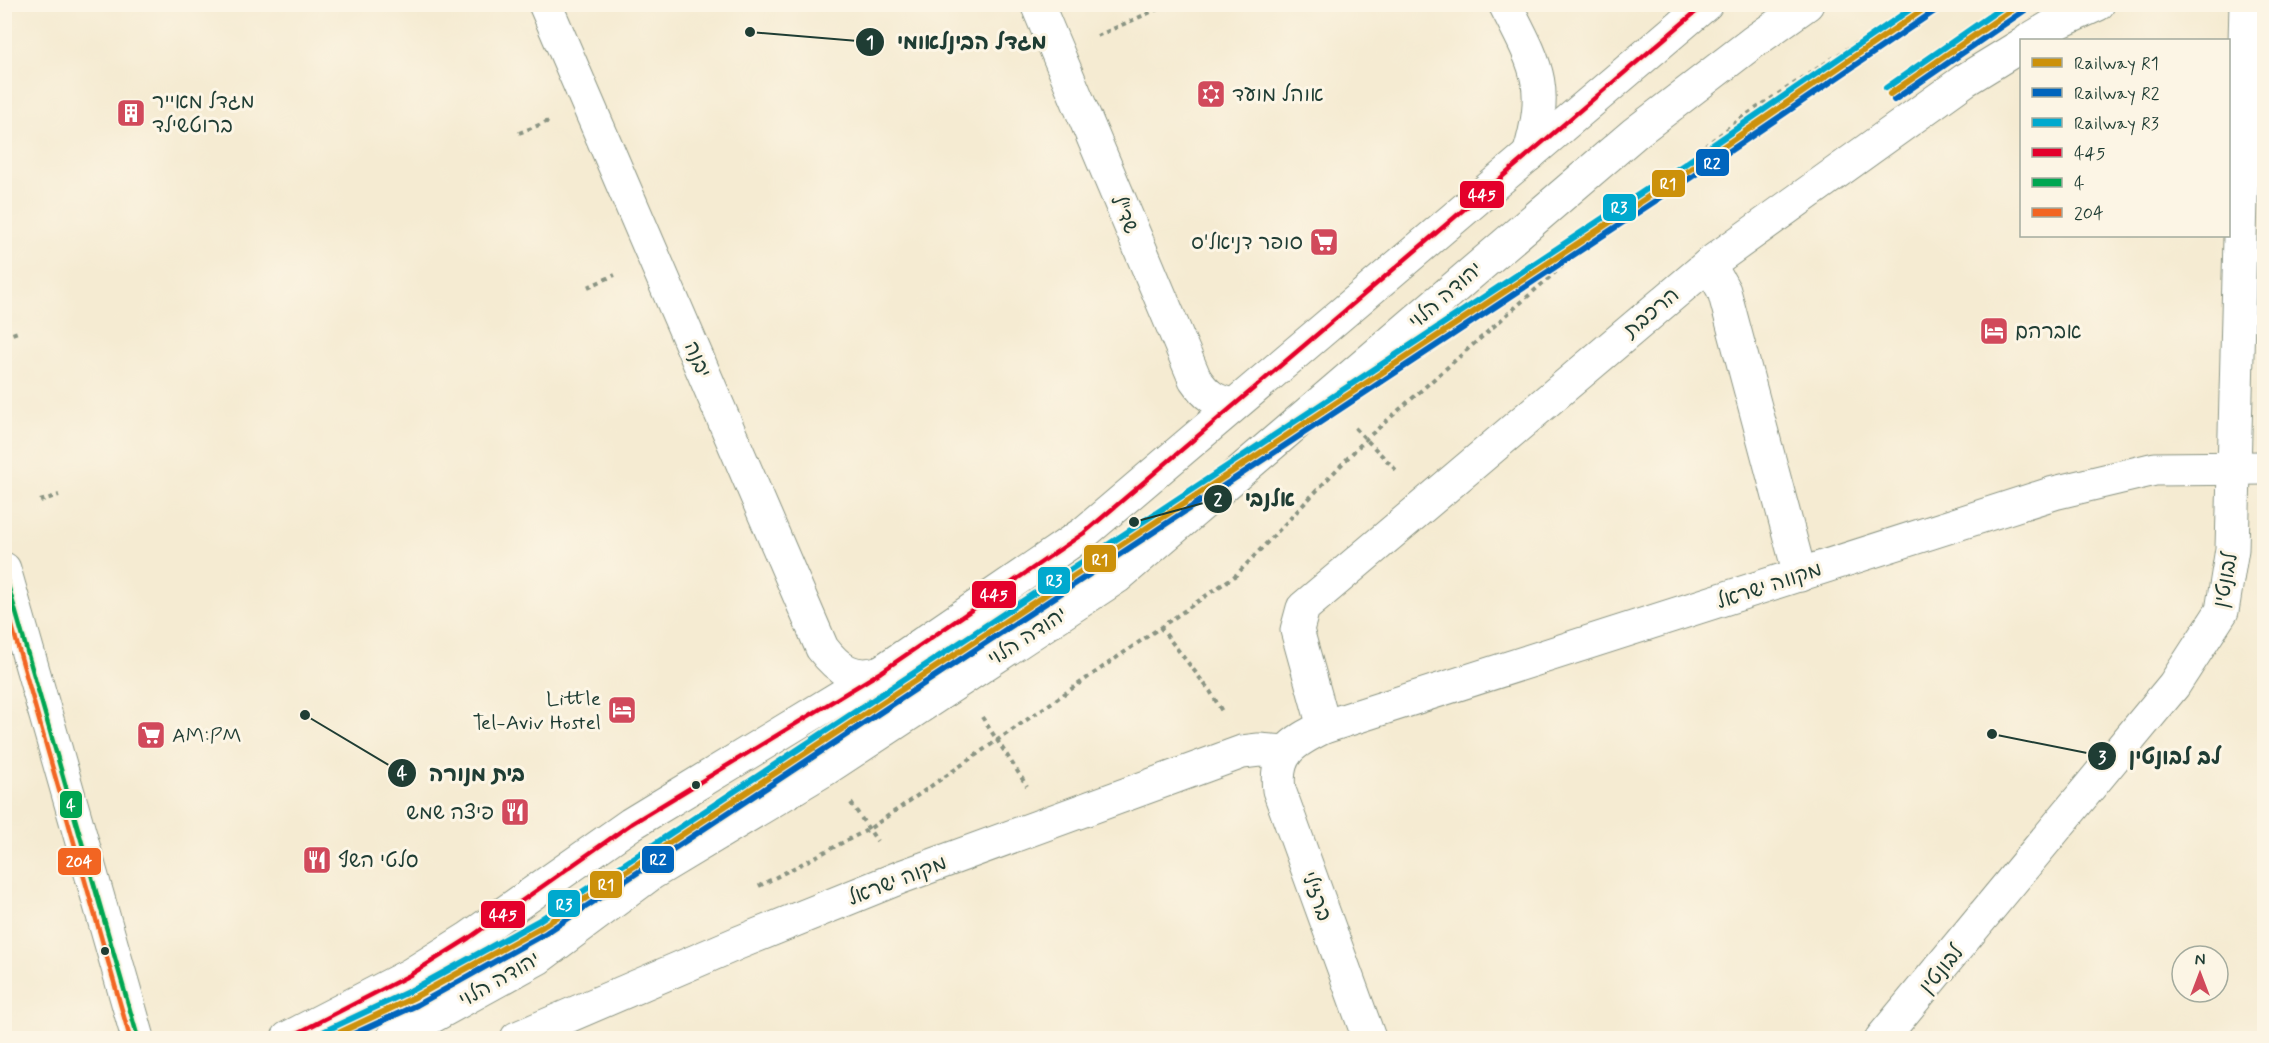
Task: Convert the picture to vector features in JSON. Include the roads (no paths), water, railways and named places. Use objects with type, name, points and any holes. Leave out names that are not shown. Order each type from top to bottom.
[{"type":"street","name":"יבנה","points":[[545,4],[822,648],[835,665],[847,673],[872,675],[881,672]]},
{"type":"street","points":[[1505,4],[1532,58],[1538,76],[1541,100],[1538,126],[1528,155]]},
{"type":"street","points":[[288,1038],[420,969],[511,910],[631,824],[881,672],[1084,533],[1706,4]]},
{"type":"street","name":"יהודה הלוי","points":[[393,1038],[538,958],[652,873],[827,768],[1117,577],[1635,133],[1752,43],[1807,4]]},
{"type":"street","points":[[2031,39],[2059,22],[2098,4]]},
{"type":"street","name":"לבונטין","points":[[1882,1038],[2174,686],[2211,632],[2222,611],[2229,579],[2232,549],[2232,467],[2246,4]]},
{"type":"street","name":"שד\"ל","points":[[1045,7],[1058,54],[1195,379],[1205,393],[1216,402],[1233,405]]},
{"type":"street","name":"הרכבת","points":[[1324,727],[1297,630],[1303,608],[1709,264],[1965,80],[2020,46]]},
{"type":"street","points":[[1709,264],[1724,291],[1800,575]]},
{"type":"street","name":"מקווה ישראל","points":[[1286,752],[1298,741],[1324,727],[2054,493],[2113,477],[2156,469],[2265,468]]},
{"type":"street","points":[[7,585],[138,1038]]},
{"type":"street","name":"מקוה ישראל","points":[[517,1038],[738,943],[901,877],[1242,752],[1272,750],[1286,752]]},
{"type":"street","name":"ברזילי","points":[[1286,752],[1277,775],[1279,790],[1369,1038]]},
{"type":"rail line","name":"R3","points":[[325,1031],[410,991],[538,921],[1685,164],[1918,4]]},
{"type":"rail line","name":"R1","points":[[328,1038],[413,998],[542,927],[1689,170],[1931,4]]},
{"type":"rail line","name":"R3","points":[[1886,88],[2007,4]]},
{"type":"rail line","name":"R1","points":[[1890,94],[2020,4]]},
{"type":"rail line","name":"R2","points":[[345,1038],[417,1005],[546,933],[1693,176],[1936,10]]},
{"type":"rail line","name":"R2","points":[[1894,100],[2025,10]]},
{"type":"place","name":"מגדל הבינלאומי","points":[[750,32]]},
{"type":"place","name":"אוהל מועד","points":[[1211,94]]},
{"type":"place","name":"מגדל מאייר ברוטשילד","points":[[131,113]]},
{"type":"place","name":"סופר דניאל'ס","points":[[1324,242]]},
{"type":"place","name":"אברהם","points":[[1994,331]]},
{"type":"place","name":"אלנבי","points":[[1134,522]]},
{"type":"place","name":"Little Tel-Aviv Hostel","points":[[622,710]]},
{"type":"place","name":"בית מנורה","points":[[305,715]]},
{"type":"place","name":"לב לבונטין","points":[[1992,734]]},
{"type":"place","name":"AM:PM","points":[[151,735]]},
{"type":"place","name":"פיצה שמש","points":[[515,812]]},
{"type":"place","name":"סלטי השף","points":[[317,860]]}]
